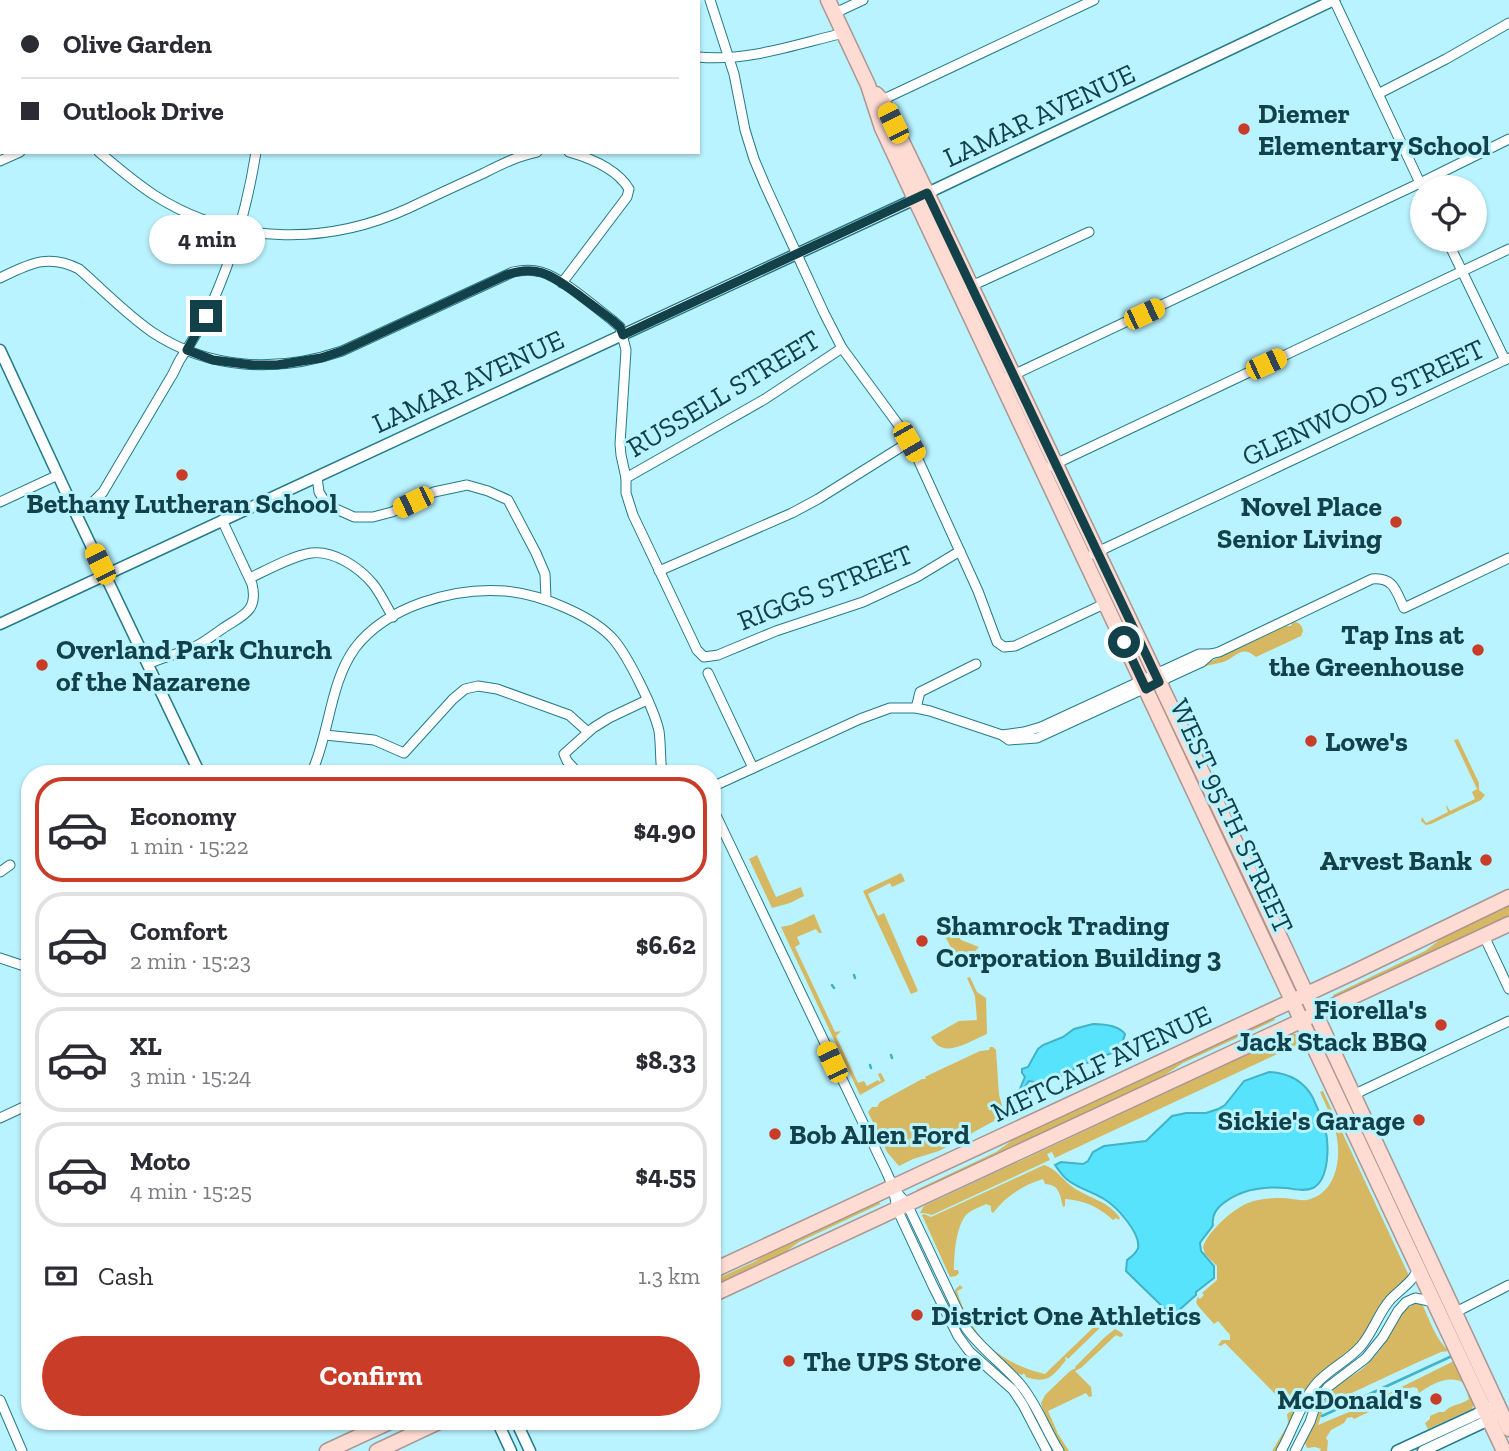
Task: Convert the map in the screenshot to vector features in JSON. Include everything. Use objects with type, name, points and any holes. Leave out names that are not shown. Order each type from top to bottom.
[{"type":"main road","name":"WEST 95TH STREET","points":[[832,7],[868,85],[882,128],[921,196]]},
{"type":"main road","name":"WEST 95TH STREET","points":[[868,85],[882,100],[921,196],[1150,681],[1208,821],[1292,1001],[1308,1016],[1353,1096],[1509,1429]]},
{"type":"main road","name":"WEST 95TH STREET","points":[[1091,555],[1107,603],[1250,873],[1306,994],[1308,1016],[1436,1303],[1499,1409],[1504,1451]]},
{"type":"main road","points":[[1208,821],[1214,820],[1236,860],[1250,873]]},
{"type":"main road","name":"METCALF AVENUE","points":[[721,1268],[1509,897]]},
{"type":"main road","name":"METCALF AVENUE","points":[[721,1291],[1509,923]]},
{"type":"main road","points":[[327,1451],[372,1430]]},
{"type":"main road","points":[[377,1451],[422,1430]]},
{"type":"street","points":[[710,0],[734,74],[745,130],[754,159],[796,254],[842,348],[909,442],[978,591],[997,642],[1004,647],[1015,646],[1107,603]]},
{"type":"street","points":[[832,7],[863,0]]},
{"type":"street","points":[[882,100],[1094,0]]},
{"type":"street","points":[[1334,0],[1417,175]]},
{"type":"street","name":"LAMAR AVENUE","points":[[0,624],[921,196],[1334,0]]},
{"type":"street","points":[[1378,94],[1509,23]]},
{"type":"street","points":[[700,57],[745,57],[844,33]]},
{"type":"street","points":[[1441,175],[1509,139]]},
{"type":"street","points":[[0,162],[16,154]]},
{"type":"street","points":[[101,154],[146,190],[175,208],[239,231],[275,235],[306,235],[352,229],[376,222],[531,154]]},
{"type":"street","points":[[76,514],[103,492],[201,326],[222,281],[239,231],[256,154]]},
{"type":"street","points":[[562,283],[627,197],[629,189],[624,181],[602,165],[576,154]]},
{"type":"street","points":[[1007,378],[1410,191]]},
{"type":"street","points":[[965,289],[1089,232]]},
{"type":"street","points":[[1049,467],[1509,249]]},
{"type":"street","points":[[1453,252],[1507,359]]},
{"type":"street","points":[[0,278],[35,262],[46,260],[69,264],[138,321],[172,344],[213,360],[277,365],[302,362],[342,351],[513,272],[523,270],[551,275],[612,320],[620,327],[623,335],[626,350],[620,444],[626,493],[633,515],[659,570],[810,504],[909,442]]},
{"type":"street","name":"RUSSELL STREET","points":[[626,478],[765,399],[842,348]]},
{"type":"street","points":[[0,350],[196,765]]},
{"type":"street","name":"GLENWOOD STREET","points":[[1091,555],[1507,359]]},
{"type":"street","points":[[0,502],[58,475]]},
{"type":"street","points":[[317,477],[319,492],[327,505],[354,517],[373,517],[392,512],[434,492],[467,485],[508,500],[545,575],[546,599]]},
{"type":"street","points":[[148,664],[197,647],[242,618],[251,608],[254,596],[250,578],[222,520]]},
{"type":"street","name":"RIGGS STREET","points":[[659,570],[697,650],[704,657],[718,655],[776,631],[863,602],[912,580],[960,551]]},
{"type":"street","points":[[250,578],[306,554],[328,554],[356,568],[369,580],[393,617]]},
{"type":"street","points":[[721,783],[873,713],[899,707],[930,711],[1002,735],[1024,732],[1202,662],[1211,654],[1372,579],[1389,582],[1404,608],[1509,558]]},
{"type":"street","points":[[315,765],[339,679],[356,648],[367,636],[393,617],[440,597],[505,591],[546,599],[584,616],[607,633],[626,657],[657,723],[661,765]]},
{"type":"street","points":[[916,708],[920,692],[976,664]]},
{"type":"street","points":[[708,673],[753,768]]},
{"type":"street","points":[[325,735],[374,740],[404,753],[453,699],[466,689],[478,686],[497,689],[569,715],[588,732]]},
{"type":"street","points":[[570,765],[564,754],[588,732],[609,718],[647,700]]},
{"type":"street","points":[[721,826],[893,1187],[933,1286],[958,1336],[969,1351],[1013,1390],[1047,1451]]},
{"type":"street","points":[[0,872],[10,865]]},
{"type":"street","points":[[1484,936],[1509,989]]},
{"type":"street","points":[[0,958],[21,965]]},
{"type":"street","points":[[1353,1096],[1509,1021]]},
{"type":"street","points":[[0,1118],[21,1108]]},
{"type":"street","points":[[902,1207],[966,1328],[976,1342],[1007,1369],[1032,1399],[1059,1451]]},
{"type":"street","points":[[1281,1451],[1314,1386],[1358,1349],[1376,1325],[1389,1301],[1412,1281],[1419,1267]]},
{"type":"street","points":[[1456,1312],[1509,1285]]},
{"type":"street","points":[[1295,1451],[1317,1401],[1328,1387],[1366,1358],[1406,1302],[1415,1298],[1436,1303]]},
{"type":"street","points":[[1376,1325],[1387,1331]]},
{"type":"street","points":[[0,1400],[22,1451]]},
{"type":"street","points":[[1397,1451],[1499,1409]]},
{"type":"street","points":[[1423,1451],[1499,1409]]},
{"type":"street","points":[[501,1430],[511,1451]]},
{"type":"street","points":[[520,1430],[530,1451]]},
{"type":"shaded area","points":[[1296,622],[1302,628],[1301,636],[1256,657],[1243,652],[1223,662],[1204,667],[1203,665],[1291,626]]},
{"type":"shaded area","points":[[1458,739],[1479,783],[1479,790],[1485,795],[1481,800],[1426,825],[1421,821],[1422,817],[1426,823],[1448,812],[1446,806],[1450,811],[1475,799],[1472,792],[1477,789],[1454,740]]},
{"type":"shaded area","points":[[757,855],[776,897],[801,887],[804,896],[772,908],[749,859]]},
{"type":"shaded area","points":[[901,873],[905,881],[892,887],[890,883],[868,894],[878,916],[884,913],[918,991],[911,994],[863,891]]},
{"type":"shaded area","points":[[1509,903],[1509,917],[1334,998],[1333,995],[1425,951],[1449,933]]},
{"type":"shaded area","points":[[814,914],[822,933],[816,929],[797,937],[800,944],[795,947],[835,1032],[841,1031],[836,1036],[858,1083],[864,1081],[867,1086],[878,1080],[880,1082],[878,1074],[881,1073],[885,1081],[860,1095],[781,927]]},
{"type":"shaded area","points":[[952,927],[961,940],[979,947],[971,956],[968,967],[963,969],[942,931]]},
{"type":"shaded area","points":[[970,977],[977,992],[986,998],[987,1034],[957,1047],[942,1048],[931,1037],[959,1021],[977,1020],[975,996],[967,978]]},
{"type":"shaded area","points":[[1274,1017],[1275,1020],[1183,1063],[1154,1082],[925,1190],[916,1190],[996,1152],[1021,1134]]},
{"type":"shaded area","points":[[1296,1034],[1301,1043],[1055,1158],[1052,1152],[1047,1154],[1050,1160],[932,1215],[920,1213],[924,1206]]},
{"type":"shaded area","points":[[990,1047],[996,1050],[999,1095],[1005,1115],[939,1151],[899,1166],[887,1152],[868,1112],[880,1102],[926,1079],[925,1077],[980,1051],[989,1050]]},
{"type":"shaded area","points":[[1323,1091],[1410,1278],[1396,1288],[1364,1339],[1306,1388],[1277,1451],[1272,1451],[1287,1426],[1287,1414],[1292,1411],[1225,1343],[1218,1345],[1222,1340],[1230,1340],[1230,1335],[1218,1321],[1214,1324],[1196,1302],[1217,1280],[1217,1266],[1205,1254],[1203,1247],[1215,1228],[1242,1206],[1269,1199],[1307,1200],[1316,1197],[1330,1184],[1337,1167],[1338,1147],[1334,1126],[1320,1092]]},
{"type":"shaded area","points":[[1044,1165],[1076,1189],[1109,1207],[1120,1218],[1113,1220],[1097,1208],[1079,1201],[1065,1199],[1063,1207],[1054,1186],[1045,1184],[1043,1179],[1036,1181],[1009,1196],[993,1213],[991,1206],[986,1204],[966,1215],[960,1226],[955,1249],[954,1270],[959,1273],[950,1277],[922,1215],[931,1217]]},
{"type":"shaded area","points":[[880,1204],[799,1242],[773,1261],[721,1286],[721,1277],[754,1262],[777,1247],[870,1205]]},
{"type":"shaded area","points":[[960,1285],[963,1288],[957,1291],[970,1322],[989,1346],[1014,1363],[1045,1374],[1102,1319],[1100,1312],[1106,1317],[1106,1322],[1068,1359],[1065,1358],[1053,1375],[1040,1380],[1033,1379],[1010,1367],[987,1346],[973,1330],[956,1298],[955,1290]]},
{"type":"shaded area","points":[[1417,1303],[1422,1304],[1436,1335],[1449,1351],[1441,1352],[1328,1404],[1318,1425],[1454,1361],[1474,1402],[1472,1409],[1428,1429],[1425,1423],[1430,1416],[1469,1399],[1466,1389],[1462,1382],[1456,1380],[1445,1380],[1419,1393],[1417,1388],[1412,1387],[1386,1404],[1376,1404],[1375,1409],[1354,1419],[1347,1418],[1344,1423],[1331,1430],[1326,1438],[1327,1451],[1320,1451],[1321,1449],[1315,1447],[1307,1448],[1305,1443],[1327,1397],[1339,1384],[1371,1360],[1387,1340],[1403,1312]]},
{"type":"shaded area","points":[[1115,1329],[1123,1336],[1116,1335],[1075,1371],[1091,1387],[1092,1396],[1089,1397],[1086,1393],[1048,1411],[1069,1451],[1064,1451],[1052,1432],[1041,1403],[1045,1395]]},
{"type":"water","points":[[1093,1024],[1111,1026],[1122,1031],[1125,1034],[1122,1045],[1112,1053],[1045,1084],[1029,1081],[1022,1091],[1024,1096],[1021,1097],[1019,1091],[1025,1077],[1022,1069],[1028,1067],[1038,1049],[1074,1029]]},
{"type":"water","points":[[1269,1072],[1295,1079],[1313,1098],[1326,1135],[1327,1160],[1323,1177],[1310,1189],[1260,1189],[1235,1196],[1220,1206],[1216,1210],[1213,1225],[1200,1243],[1201,1251],[1214,1266],[1214,1278],[1177,1312],[1168,1312],[1126,1271],[1127,1260],[1138,1248],[1136,1235],[1127,1220],[1104,1199],[1067,1179],[1055,1165],[1061,1162],[1083,1164],[1093,1152],[1104,1146],[1146,1141],[1172,1116],[1206,1113],[1218,1109],[1225,1105],[1244,1081]]},
{"type":"waterway","points":[[1322,1416],[1452,1356]]},
{"type":"place","name":"Diemer Elementary School","points":[[1244,129]]},
{"type":"place","name":"Bethany Lutheran School","points":[[182,475]]},
{"type":"place","name":"Novel Place Senior Living","points":[[1396,522]]},
{"type":"place","name":"Tap Ins at the Greenhouse","points":[[1478,650]]},
{"type":"place","name":"Overland Park Church of the Nazarene","points":[[42,665]]},
{"type":"place","name":"Lowe's","points":[[1311,741]]},
{"type":"place","name":"Arvest Bank","points":[[1486,860]]},
{"type":"place","name":"Shamrock Trading Corporation Building 3","points":[[922,941]]},
{"type":"place","name":"Fiorella's Jack Stack BBQ","points":[[1441,1025]]},
{"type":"place","name":"Sickie's Garage","points":[[1419,1120]]},
{"type":"place","name":"Bob Allen Ford","points":[[775,1134]]},
{"type":"place","name":"District One Athletics","points":[[917,1315]]},
{"type":"place","name":"The UPS Store","points":[[789,1361]]},
{"type":"place","name":"McDonald's","points":[[1436,1399]]},
{"type":"route","points":[[206,316],[187,350],[230,363],[277,365],[302,362],[342,351],[504,276],[523,270],[551,275],[612,320],[620,327],[623,335],[927,193],[1159,682],[1146,689],[1124,642]]}]
